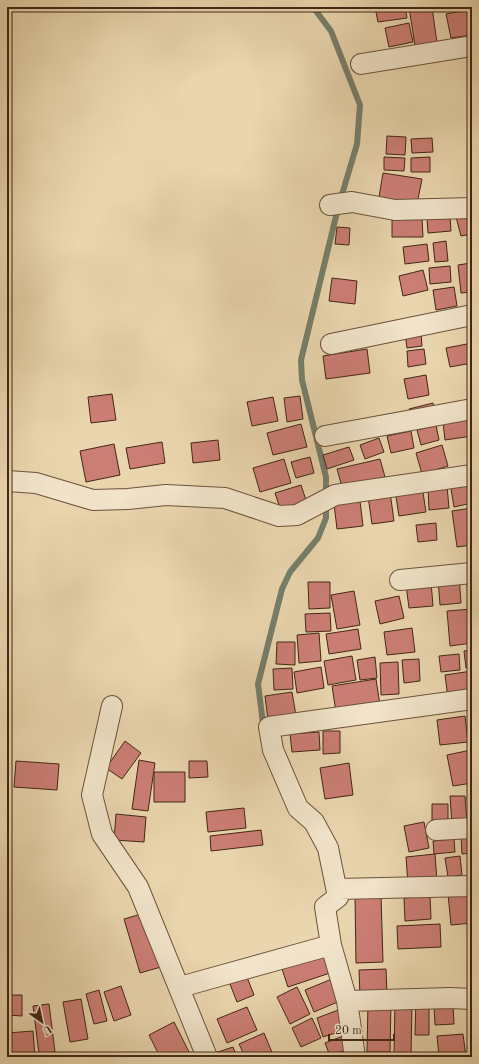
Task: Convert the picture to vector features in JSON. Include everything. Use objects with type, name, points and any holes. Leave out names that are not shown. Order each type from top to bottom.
[{"type":"street","points":[[361,64],[472,46]]},
{"type":"street","points":[[330,205],[352,202],[395,210],[472,208]]},
{"type":"street","points":[[331,344],[472,315]]},
{"type":"street","points":[[325,436],[472,409]]},
{"type":"street","points":[[7,480],[36,482],[93,500],[128,500],[166,495],[225,498],[280,516],[297,515],[335,495],[472,475]]},
{"type":"street","points":[[400,580],[472,573]]},
{"type":"street","points":[[355,1057],[347,1001],[331,945],[325,907],[338,897],[338,890],[328,848],[314,822],[298,808],[273,750],[269,727],[472,699]]},
{"type":"street","points":[[112,706],[92,795],[102,834],[138,887],[180,987],[207,1057]]},
{"type":"street","points":[[436,830],[472,828]]},
{"type":"street","points":[[338,890],[472,886]]},
{"type":"street","points":[[180,987],[331,945]]},
{"type":"street","points":[[347,1001],[450,998],[472,999]]},
{"type":"building","points":[[375,7],[405,7],[407,18],[378,22]]},
{"type":"building","points":[[409,7],[432,7],[437,43],[415,46]]},
{"type":"building","points":[[472,9],[472,35],[451,38],[446,14]]},
{"type":"building","points":[[409,23],[413,42],[389,47],[385,28]]},
{"type":"building","points":[[387,136],[406,137],[405,155],[386,154]]},
{"type":"building","points":[[432,138],[433,152],[412,153],[411,139]]},
{"type":"building","points":[[384,157],[405,158],[404,171],[384,170]]},
{"type":"building","points":[[430,157],[430,172],[411,172],[411,158]]},
{"type":"building","points":[[383,173],[422,179],[417,204],[379,197]]},
{"type":"building","points":[[472,214],[472,234],[461,236],[456,217]]},
{"type":"building","points":[[450,216],[451,231],[428,233],[427,219]]},
{"type":"building","points":[[392,218],[422,218],[423,237],[392,237]]},
{"type":"building","points":[[337,227],[350,228],[349,245],[335,244]]},
{"type":"building","points":[[472,237],[472,253],[469,238]]},
{"type":"building","points":[[446,241],[448,261],[435,262],[433,243]]},
{"type":"building","points":[[427,244],[429,261],[405,264],[403,247]]},
{"type":"building","points":[[471,263],[472,292],[461,293],[458,265]]},
{"type":"building","points":[[450,266],[451,282],[430,284],[429,268]]},
{"type":"building","points":[[423,270],[428,290],[403,296],[399,276]]},
{"type":"building","points":[[332,278],[357,281],[355,304],[329,301]]},
{"type":"building","points":[[454,287],[457,306],[436,310],[433,290]]},
{"type":"building","points":[[421,332],[422,346],[407,348],[405,334]]},
{"type":"building","points":[[472,343],[472,363],[450,367],[446,348]]},
{"type":"building","points":[[367,349],[370,373],[326,379],[323,356]]},
{"type":"building","points":[[424,349],[426,364],[408,367],[407,351]]},
{"type":"building","points":[[426,375],[429,395],[408,399],[404,379]]},
{"type":"building","points":[[112,394],[116,420],[91,423],[88,397]]},
{"type":"building","points":[[300,396],[303,419],[287,422],[284,398]]},
{"type":"building","points":[[273,397],[278,421],[252,426],[247,402]]},
{"type":"building","points":[[433,403],[435,413],[411,418],[409,409]]},
{"type":"building","points":[[472,418],[472,436],[445,440],[443,422]]},
{"type":"building","points":[[301,424],[307,447],[273,455],[267,433]]},
{"type":"building","points":[[436,425],[439,440],[421,445],[417,430]]},
{"type":"building","points":[[411,431],[414,448],[391,453],[387,436]]},
{"type":"building","points":[[379,438],[384,452],[365,459],[360,445]]},
{"type":"building","points":[[218,440],[220,460],[193,463],[191,443]]},
{"type":"building","points":[[162,442],[165,463],[130,469],[126,448]]},
{"type":"building","points":[[114,444],[120,475],[86,482],[80,451]]},
{"type":"building","points":[[442,445],[448,466],[422,474],[416,453]]},
{"type":"building","points":[[349,447],[354,460],[327,469],[323,455]]},
{"type":"building","points":[[310,457],[314,473],[296,478],[291,462]]},
{"type":"building","points":[[284,459],[291,483],[260,492],[253,468]]},
{"type":"building","points":[[380,459],[385,477],[342,487],[337,469]]},
{"type":"building","points":[[472,479],[472,503],[454,507],[450,483]]},
{"type":"building","points":[[301,485],[308,506],[282,514],[275,493]]},
{"type":"building","points":[[422,486],[426,512],[399,516],[395,490]]},
{"type":"building","points":[[447,486],[449,508],[429,510],[428,487]]},
{"type":"building","points":[[390,492],[394,521],[372,524],[368,496]]},
{"type":"building","points":[[360,501],[363,526],[337,529],[334,504]]},
{"type":"building","points":[[472,508],[472,545],[457,547],[452,511]]},
{"type":"building","points":[[436,523],[437,540],[418,542],[416,525]]},
{"type":"building","points":[[459,576],[461,603],[440,605],[438,578]]},
{"type":"building","points":[[467,581],[472,581],[472,603],[468,603]]},
{"type":"building","points":[[308,582],[330,582],[330,608],[309,609]]},
{"type":"building","points":[[431,582],[433,606],[409,608],[406,585]]},
{"type":"building","points":[[354,591],[360,625],[337,629],[331,595]]},
{"type":"building","points":[[399,596],[404,618],[380,624],[375,601]]},
{"type":"building","points":[[472,609],[472,643],[450,646],[447,611]]},
{"type":"building","points":[[330,613],[331,631],[306,632],[305,614]]},
{"type":"building","points":[[412,628],[415,652],[387,655],[384,632]]},
{"type":"building","points":[[358,629],[361,649],[329,654],[326,634]]},
{"type":"building","points":[[319,633],[321,661],[299,663],[297,635]]},
{"type":"building","points":[[277,642],[295,642],[295,665],[276,664]]},
{"type":"building","points":[[472,650],[472,667],[466,668],[464,651]]},
{"type":"building","points":[[459,654],[460,670],[441,672],[439,656]]},
{"type":"building","points":[[352,656],[356,680],[328,685],[324,661]]},
{"type":"building","points":[[375,657],[377,678],[360,680],[357,660]]},
{"type":"building","points":[[419,659],[420,681],[404,683],[402,660]]},
{"type":"building","points":[[398,662],[399,694],[381,695],[380,663]]},
{"type":"building","points":[[321,667],[324,688],[297,693],[294,672]]},
{"type":"building","points":[[292,668],[293,689],[274,690],[273,669]]},
{"type":"building","points":[[472,671],[472,695],[448,698],[445,675]]},
{"type":"building","points":[[376,679],[380,705],[336,712],[332,686]]},
{"type":"building","points":[[292,692],[296,716],[268,720],[265,696]]},
{"type":"building","points":[[465,716],[468,742],[440,745],[437,720]]},
{"type":"building","points":[[323,731],[340,731],[340,753],[323,754]]},
{"type":"building","points":[[319,732],[320,750],[292,752],[290,734]]},
{"type":"building","points":[[125,741],[141,753],[122,779],[106,768]]},
{"type":"building","points":[[471,750],[472,783],[453,786],[447,755]]},
{"type":"building","points":[[139,760],[155,763],[148,811],[132,809]]},
{"type":"building","points":[[16,761],[59,764],[57,790],[14,787]]},
{"type":"building","points":[[189,761],[207,761],[208,777],[189,778]]},
{"type":"building","points":[[349,763],[353,795],[325,799],[320,768]]},
{"type":"building","points":[[154,772],[185,772],[185,802],[154,802]]},
{"type":"building","points":[[450,796],[465,796],[467,824],[452,825]]},
{"type":"building","points":[[472,796],[472,824],[470,825],[467,797]]},
{"type":"building","points":[[432,804],[448,804],[448,824],[432,825]]},
{"type":"building","points":[[244,808],[246,828],[208,832],[206,812]]},
{"type":"building","points":[[116,814],[146,817],[144,842],[114,840]]},
{"type":"building","points":[[424,822],[429,848],[409,852],[404,826]]},
{"type":"building","points":[[261,830],[263,845],[211,851],[210,836]]},
{"type":"building","points":[[472,835],[472,853],[462,854],[461,836]]},
{"type":"building","points":[[454,839],[455,852],[434,854],[433,841]]},
{"type":"building","points":[[435,854],[437,881],[408,884],[406,857]]},
{"type":"building","points":[[460,856],[462,875],[448,877],[445,858]]},
{"type":"building","points":[[470,891],[472,923],[451,925],[448,894]]},
{"type":"building","points":[[355,895],[381,895],[383,962],[356,963]]},
{"type":"building","points":[[430,896],[431,919],[405,921],[404,898]]},
{"type":"building","points":[[145,913],[161,967],[140,973],[124,919]]},
{"type":"building","points":[[440,924],[441,947],[398,949],[397,926]]},
{"type":"building","points":[[325,948],[333,972],[288,987],[280,963]]},
{"type":"building","points":[[386,969],[387,995],[360,996],[359,970]]},
{"type":"building","points":[[245,972],[254,995],[237,1002],[228,979]]},
{"type":"building","points":[[332,979],[340,1001],[314,1012],[305,990]]},
{"type":"building","points":[[121,986],[131,1015],[114,1021],[104,992]]},
{"type":"building","points":[[297,987],[310,1014],[290,1024],[277,997]]},
{"type":"building","points":[[99,990],[107,1021],[94,1024],[86,994]]},
{"type":"building","points":[[7,995],[22,995],[22,1016],[7,1015]]},
{"type":"building","points":[[81,999],[88,1039],[70,1042],[63,1002]]},
{"type":"building","points":[[416,999],[429,999],[429,1035],[415,1035]]},
{"type":"building","points":[[395,1000],[412,1001],[411,1057],[394,1057]]},
{"type":"building","points":[[368,1002],[391,1002],[390,1052],[367,1052]]},
{"type":"building","points":[[49,1004],[55,1052],[39,1054],[33,1006]]},
{"type":"building","points":[[453,1005],[454,1024],[435,1025],[434,1006]]},
{"type":"building","points":[[247,1007],[257,1030],[227,1043],[217,1019]]},
{"type":"building","points":[[469,1007],[472,1007],[472,1026],[470,1026]]},
{"type":"building","points":[[341,1009],[348,1029],[323,1037],[317,1018]]},
{"type":"building","points":[[312,1018],[321,1038],[301,1047],[292,1028]]},
{"type":"building","points":[[174,1022],[190,1054],[184,1057],[160,1057],[149,1035]]},
{"type":"building","points":[[33,1031],[35,1057],[7,1057],[7,1033]]},
{"type":"building","points":[[264,1033],[274,1057],[245,1057],[239,1044]]},
{"type":"building","points":[[463,1034],[466,1057],[439,1057],[437,1036]]},
{"type":"building","points":[[343,1036],[348,1049],[330,1056],[325,1043]]},
{"type":"building","points":[[233,1047],[237,1057],[216,1057],[215,1053]]},
{"type":"waterway","points":[[313,7],[331,31],[360,105],[357,144],[338,208],[301,360],[302,380],[326,477],[326,490]]},
{"type":"waterway","points":[[263,723],[258,684],[282,589],[290,572],[318,538],[326,518],[326,508]]}]
